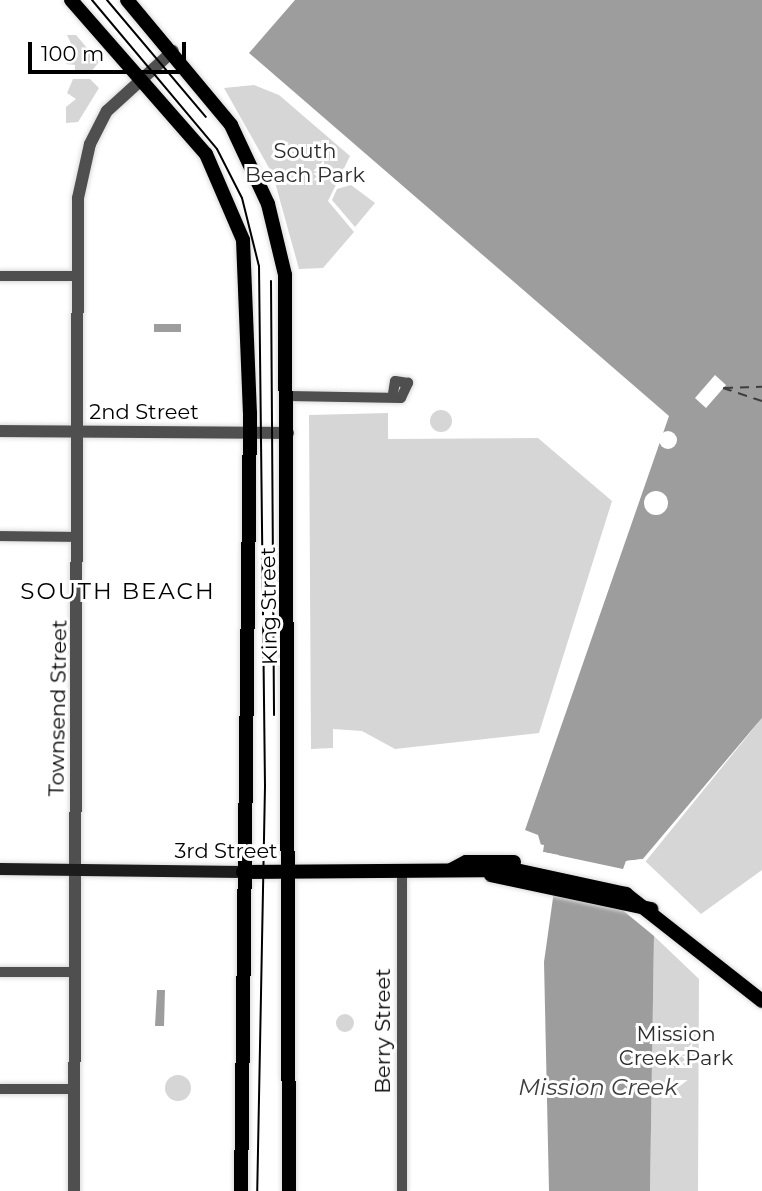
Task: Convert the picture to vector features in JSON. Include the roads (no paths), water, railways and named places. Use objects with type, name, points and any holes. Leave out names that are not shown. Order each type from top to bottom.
[{"type":"main road","name":"King Street","points":[[71,0],[206,154],[237,216],[247,269],[250,432],[241,1191]]},
{"type":"main road","name":"King Street","points":[[127,0],[173,51],[231,125],[268,204],[285,275],[289,396],[293,872],[289,1191]]},
{"type":"main road","name":"3rd Street","points":[[451,870],[480,861],[626,894]]},
{"type":"main road","name":"3rd Street","points":[[0,869],[243,872],[451,870],[557,879],[626,894]]},
{"type":"main road","points":[[626,894],[640,890],[652,909],[762,1001]]},
{"type":"street","name":"Townsend Street","points":[[74,1191],[77,276],[85,160],[107,111],[139,77],[173,51]]},
{"type":"street","points":[[0,276],[77,276]]},
{"type":"street","points":[[289,396],[393,393]]},
{"type":"street","name":"2nd Street","points":[[0,431],[288,433]]},
{"type":"street","points":[[0,536],[78,537]]},
{"type":"street","name":"Berry Street","points":[[402,871],[402,1191]]},
{"type":"street","points":[[0,972],[75,972]]},
{"type":"street","points":[[0,1089],[74,1089]]},
{"type":"water","name":"Mission Creek","points":[[295,0],[762,0],[762,718],[643,859],[626,861],[620,908],[654,936],[650,1191],[549,1191],[544,962],[559,855],[543,852],[538,835],[525,830],[669,416],[249,53]]},
{"type":"water","points":[[154,324],[181,324],[181,332],[154,332]]},
{"type":"water","points":[[157,990],[165,990],[164,1026],[155,1026]]},
{"type":"tram line","points":[[92,0],[217,149],[242,198],[259,266],[265,786],[257,1191]]},
{"type":"tram line","points":[[107,0],[206,117]]},
{"type":"tram line","points":[[271,281],[274,715]]},
{"type":"district","name":"SOUTH BEACH","points":[[118,591]]},
{"type":"park label","name":"South Beach Park","points":[[305,163]]},
{"type":"park label","name":"Mission Creek Park","points":[[676,1046]]}]
